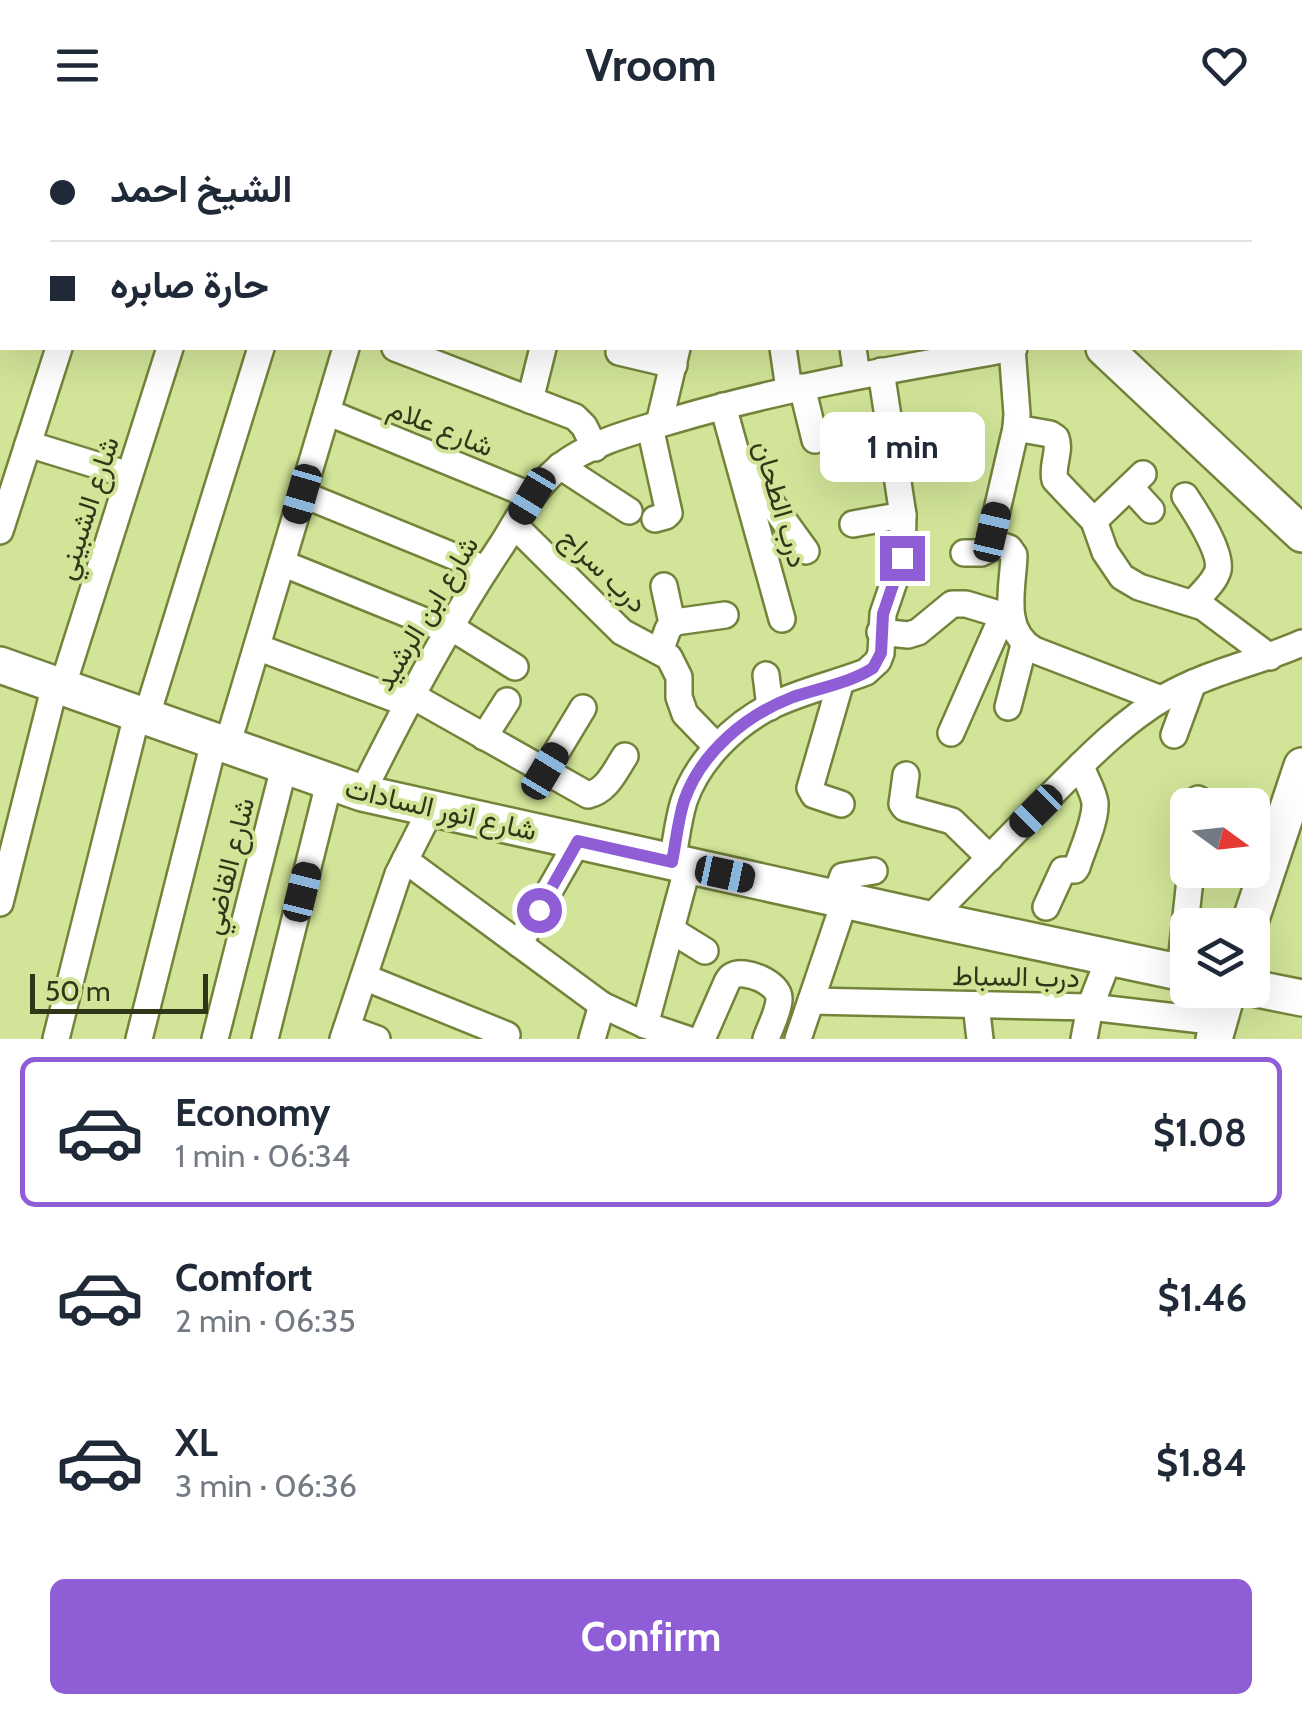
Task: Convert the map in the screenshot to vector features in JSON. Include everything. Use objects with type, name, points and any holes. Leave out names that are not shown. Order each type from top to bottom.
[{"type":"street","points":[[0,531],[58,350]]},
{"type":"street","name":"شارع الشبيني","points":[[0,903],[12,802],[58,686],[169,350]]},
{"type":"street","points":[[56,1039],[141,716],[259,350]]},
{"type":"street","points":[[139,1039],[221,744],[257,647],[345,350]]},
{"type":"street","points":[[406,350],[447,357],[580,421],[595,448]]},
{"type":"street","points":[[530,400],[542,350]]},
{"type":"street","points":[[784,350],[815,440]]},
{"type":"street","points":[[645,1025],[671,930],[684,802],[698,773],[742,724],[770,706],[866,672],[881,653],[880,632],[902,558],[903,514],[895,462],[869,374],[854,350]]},
{"type":"street","name":"شارع ابن الرشيد","points":[[266,1039],[346,788],[408,699],[532,496],[560,466],[654,426],[723,406],[869,374],[936,354],[987,350]]},
{"type":"street","points":[[951,734],[1008,616],[1014,558],[991,536],[1016,428],[1013,350]]},
{"type":"street","points":[[1106,350],[1302,534]]},
{"type":"street","points":[[619,352],[675,356],[654,426],[670,514],[654,519]]},
{"type":"street","name":"درب الطحان","points":[[723,406],[782,618]]},
{"type":"street","name":"شارع علام","points":[[327,412],[532,496]]},
{"type":"street","points":[[1016,428],[1056,438],[1053,478],[1094,520],[1105,552],[1122,577],[1212,612],[1270,657]]},
{"type":"street","points":[[28,444],[130,475]]},
{"type":"street","points":[[736,455],[774,489],[806,551]]},
{"type":"street","points":[[895,462],[925,455]]},
{"type":"street","points":[[560,466],[628,511]]},
{"type":"street","points":[[1094,520],[1136,480],[1152,510]]},
{"type":"street","points":[[302,494],[484,570]]},
{"type":"street","points":[[1185,496],[1209,536],[1218,567],[1216,576],[1193,603]]},
{"type":"street","points":[[854,524],[903,514]]},
{"type":"street","name":"درب سراج","points":[[514,525],[622,632],[660,651]]},
{"type":"street","points":[[964,552],[1004,547],[1039,556]]},
{"type":"street","points":[[282,563],[448,628],[515,667]]},
{"type":"street","points":[[664,586],[672,624],[660,651],[676,666],[685,714],[718,747]]},
{"type":"street","points":[[880,632],[918,632],[952,604],[1008,616]]},
{"type":"street","points":[[672,624],[726,615]]},
{"type":"street","points":[[1008,616],[1024,645],[1161,699]]},
{"type":"street","points":[[929,919],[1127,723],[1192,683],[1302,643]]},
{"type":"street","points":[[1008,707],[1024,645]]},
{"type":"street","points":[[257,647],[408,699],[484,736],[582,793],[594,794],[604,788],[625,756]]},
{"type":"street","name":"شارع انور السادات","points":[[0,665],[346,788],[680,864],[862,890],[929,919],[1170,970]]},
{"type":"street","points":[[766,675],[770,706]]},
{"type":"street","points":[[841,804],[814,795],[810,788],[842,681]]},
{"type":"street","points":[[1174,735],[1192,683]]},
{"type":"street","points":[[484,736],[506,701]]},
{"type":"street","points":[[545,771],[583,708]]},
{"type":"street","points":[[1046,907],[1063,870],[1076,869],[1094,815],[1095,799],[1081,765]]},
{"type":"street","points":[[1255,908],[1302,766]]},
{"type":"street","name":"شارع القاضي","points":[[215,1039],[284,767]]},
{"type":"street","points":[[906,776],[904,808],[952,821],[990,858]]},
{"type":"street","points":[[376,1039],[345,1034],[390,896],[431,809]]},
{"type":"street","points":[[520,944],[578,841]]},
{"type":"street","points":[[406,860],[602,1005],[687,1039]]},
{"type":"street","points":[[798,1039],[811,1001],[862,890]]},
{"type":"street","points":[[671,930],[705,951]]},
{"type":"street","points":[[1084,1039],[1090,1007],[1109,958]]},
{"type":"street","points":[[702,1039],[727,982],[738,974],[771,983],[780,994],[766,1039]]},
{"type":"street","points":[[364,977],[507,1035]]},
{"type":"street","points":[[1270,992],[1302,998]]},
{"type":"street","name":"درب السباط","points":[[811,1001],[1090,1007],[1220,1017]]},
{"type":"street","points":[[592,1039],[602,1005]]},
{"type":"street","points":[[976,1005],[980,1039]]},
{"type":"route","points":[[539,910],[578,841],[672,862],[684,802],[718,747],[742,724],[770,706],[873,668],[881,653],[883,614],[902,558]]}]
